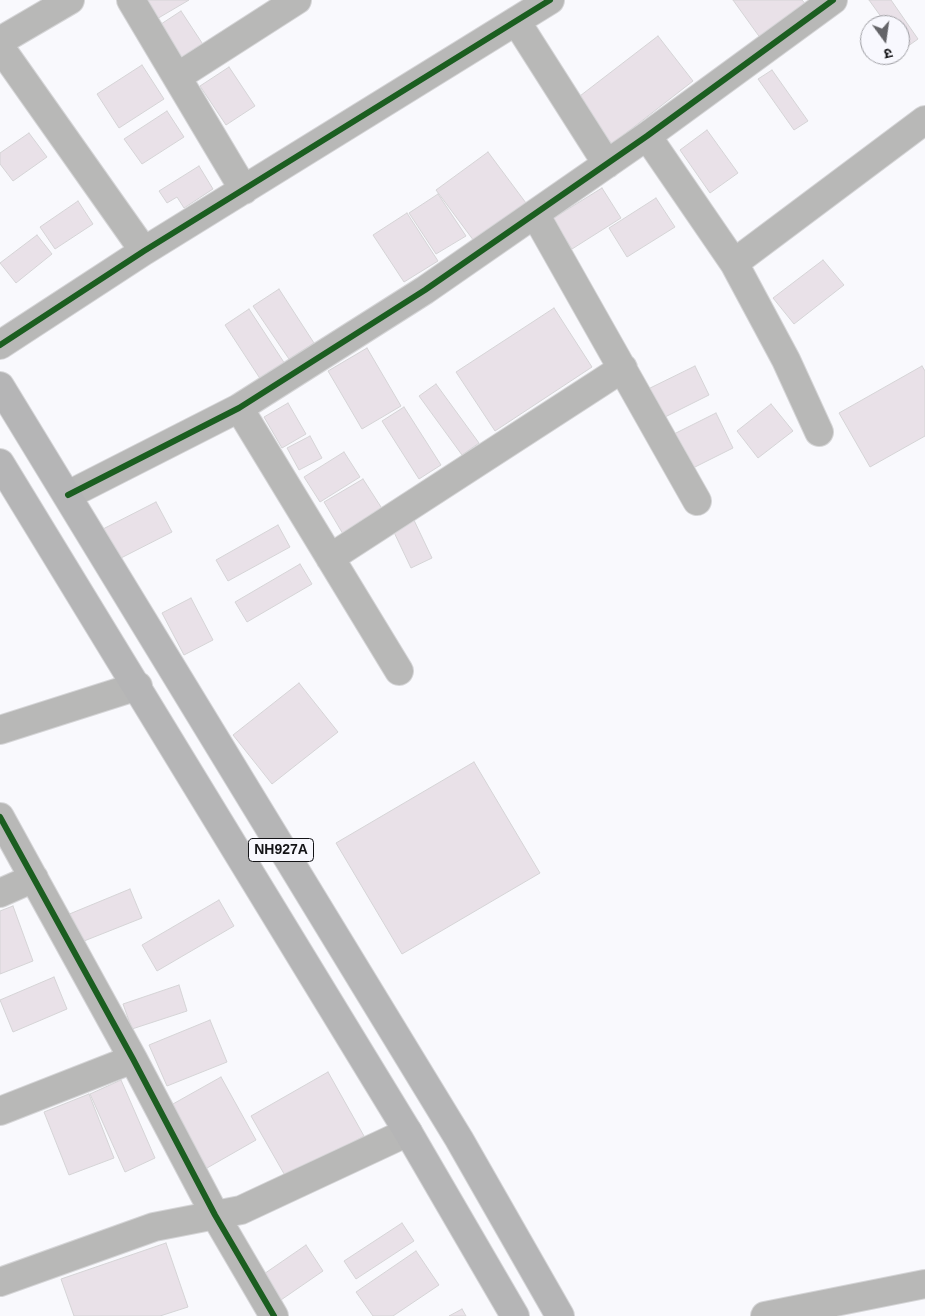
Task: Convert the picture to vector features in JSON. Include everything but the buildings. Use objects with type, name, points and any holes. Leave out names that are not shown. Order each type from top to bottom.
[{"type":"highway","name":"NH927A","points":[[0,386],[68,495],[298,878],[460,1139],[560,1316]]},
{"type":"highway","name":"NH927A","points":[[0,463],[138,686],[408,1132],[515,1316]]},
{"type":"street","points":[[0,41],[70,0]]},
{"type":"street","points":[[131,0],[244,190]]},
{"type":"street","points":[[177,77],[296,0]]},
{"type":"street","points":[[0,345],[144,251],[550,0]]},
{"type":"street","points":[[68,495],[239,408],[425,290],[607,164],[833,0]]},
{"type":"street","points":[[516,21],[607,164]]},
{"type":"street","points":[[0,47],[144,251]]},
{"type":"street","points":[[734,263],[925,120]]},
{"type":"street","points":[[646,136],[734,263],[786,360],[819,432]]},
{"type":"street","points":[[535,214],[697,501]]},
{"type":"street","points":[[330,558],[623,368]]},
{"type":"street","points":[[239,408],[399,671]]},
{"type":"street","points":[[0,730],[138,686]]},
{"type":"street","points":[[0,817],[133,1059],[215,1215],[274,1316]]},
{"type":"street","points":[[0,893],[34,878]]},
{"type":"street","points":[[0,1111],[133,1059]]},
{"type":"street","points":[[0,1282],[154,1228],[240,1210],[408,1132]]},
{"type":"street","points":[[766,1316],[925,1284]]},
{"type":"cycle path","points":[[0,345],[144,251],[550,0]]},
{"type":"cycle path","points":[[68,495],[239,408],[425,290],[647,136],[833,0]]},
{"type":"cycle path","points":[[0,817],[133,1059],[215,1215],[274,1316]]}]
